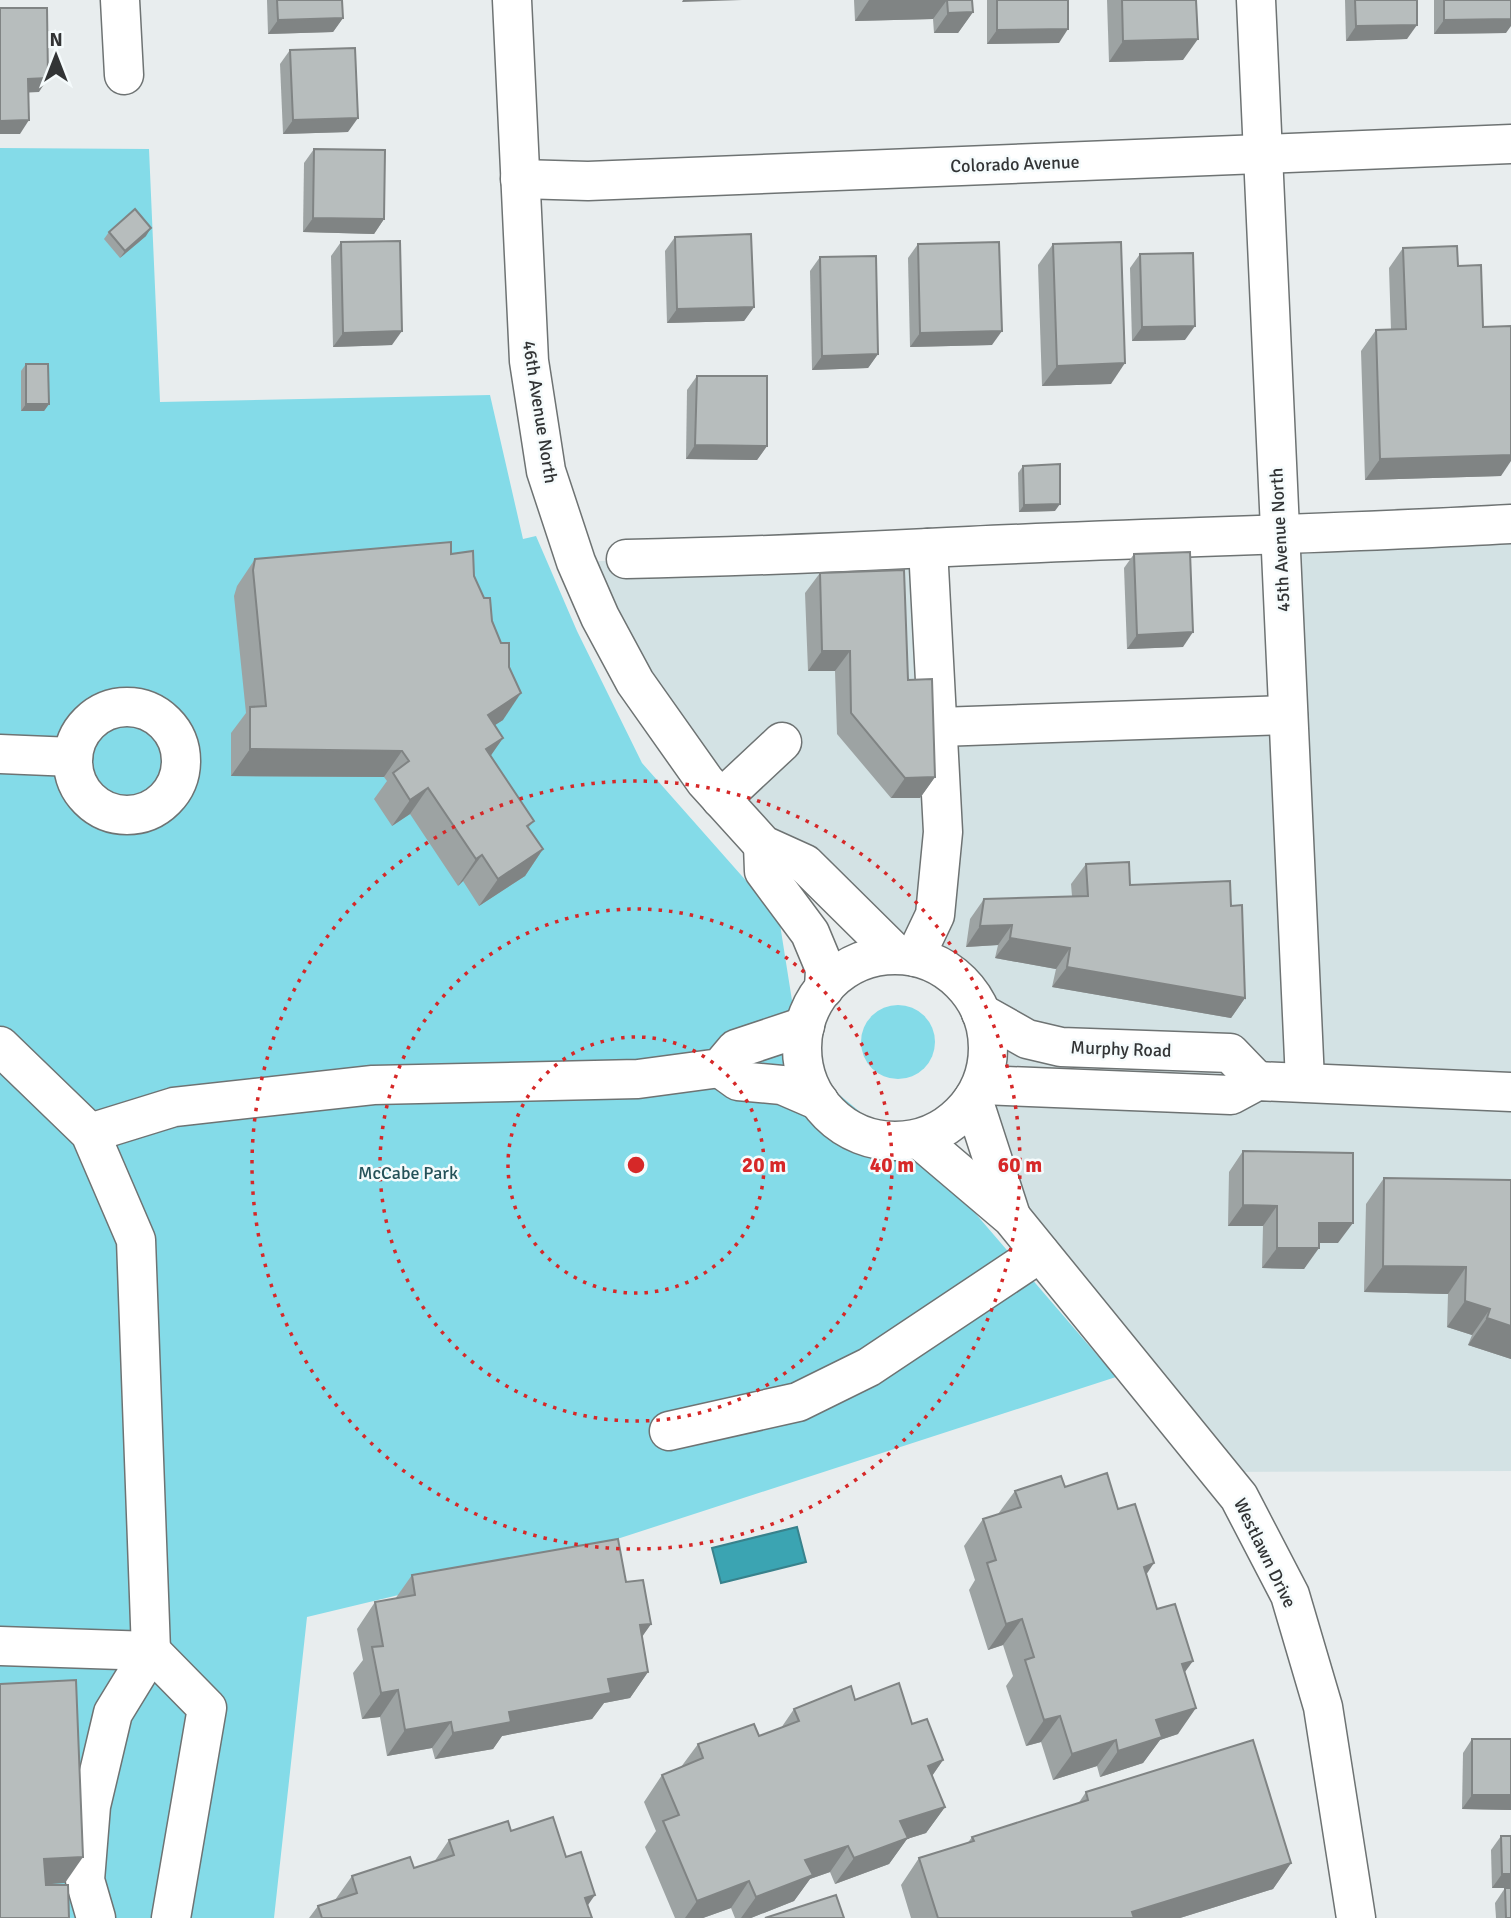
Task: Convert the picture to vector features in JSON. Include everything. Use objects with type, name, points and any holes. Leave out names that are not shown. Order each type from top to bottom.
[{"type":"street","points":[[120,0],[124,75]]},
{"type":"street","name":"46th Avenue North","points":[[512,0],[534,399],[546,471],[564,532],[600,617],[635,682],[721,799],[763,845],[805,864],[905,955]]},
{"type":"street","name":"45th Avenue North","points":[[1256,0],[1305,1081]]},
{"type":"street","name":"Colorado Avenue","points":[[520,179],[588,181],[1511,144]]},
{"type":"street","points":[[626,559],[808,556],[928,548],[1280,537],[1511,524]]},
{"type":"street","points":[[905,955],[929,933],[939,894],[943,832],[928,548]]},
{"type":"street","points":[[939,727],[1288,715]]},
{"type":"street","points":[[721,799],[782,742]]},
{"type":"street","points":[[0,754],[73,757]]},
{"type":"street","points":[[763,845],[764,872],[810,933],[825,969],[824,989]]},
{"type":"street","points":[[905,955],[940,966],[962,983],[981,1013],[988,1030],[989,1058],[978,1092],[947,1127],[919,1139],[888,1142],[858,1135],[832,1118],[818,1101],[802,1065],[805,1026],[812,1004],[831,980],[857,963],[905,955]]},
{"type":"street","name":"Murphy Road","points":[[981,1013],[1027,1039],[1061,1047],[1230,1053],[1256,1081]]},
{"type":"street","points":[[90,1133],[174,1107],[373,1085],[638,1079],[720,1068],[736,1049],[805,1026]]},
{"type":"street","points":[[0,1046],[90,1133],[136,1240],[151,1651],[113,1713],[91,1806],[85,1880],[96,1918]]},
{"type":"street","points":[[720,1068],[738,1081],[782,1085],[818,1101]]},
{"type":"street","points":[[978,1092],[1231,1095],[1256,1081],[1511,1091]]},
{"type":"street","name":"Westlawn Drive","points":[[978,1092],[1012,1219]]},
{"type":"street","name":"Westlawn Drive","points":[[919,1139],[1012,1219],[1239,1497],[1290,1595],[1323,1707],[1356,1918]]},
{"type":"street","points":[[669,1431],[798,1402],[869,1367],[1040,1252]]},
{"type":"street","points":[[0,1646],[151,1651],[207,1708],[171,1918]]},
{"type":"shaded area","points":[[1511,528],[1511,1471],[1219,1472],[1012,1218],[982,1085],[989,1058],[988,1030],[978,1005],[962,983],[941,966],[895,953],[763,845],[576,562],[928,548],[939,727],[1287,715],[1280,537]]},
{"type":"shaded area","points":[[797,1527],[806,1562],[721,1583],[712,1548]]},
{"type":"green space","name":"McCabe Park","points":[[0,148],[149,149],[160,402],[490,395],[523,539],[536,536],[577,631],[642,763],[779,918],[802,1064],[957,1192],[1116,1377],[574,1553],[307,1617],[274,1918],[0,1918]]},
{"type":"green space","points":[[898,1005],[919,1011],[929,1021],[935,1042],[929,1063],[919,1073],[898,1079],[877,1073],[867,1063],[861,1042],[867,1021],[877,1011]]},
{"type":"building","points":[[277,0],[342,0],[343,18],[278,20]]},
{"type":"building","points":[[947,0],[972,0],[973,12],[948,13]]},
{"type":"building","points":[[997,0],[1068,0],[1068,29],[997,30]]},
{"type":"building","points":[[1122,0],[1196,0],[1198,39],[1123,41]]},
{"type":"building","points":[[1355,0],[1417,0],[1417,25],[1356,26]]},
{"type":"building","points":[[1444,0],[1511,0],[1511,19],[1444,20]]},
{"type":"building","points":[[0,8],[47,8],[48,78],[28,79],[29,120],[0,121]]},
{"type":"building","points":[[355,48],[358,118],[293,120],[290,50]]},
{"type":"building","points":[[314,149],[385,150],[384,219],[313,218]]},
{"type":"building","points":[[135,209],[151,228],[125,251],[109,232]]},
{"type":"building","points":[[751,234],[754,307],[677,309],[675,237]]},
{"type":"building","points":[[400,241],[402,331],[343,333],[341,242]]},
{"type":"building","points":[[999,242],[1002,331],[920,333],[918,244]]},
{"type":"building","points":[[1121,242],[1125,363],[1057,366],[1053,244]]},
{"type":"building","points":[[1457,246],[1458,266],[1481,265],[1483,327],[1511,326],[1511,455],[1380,459],[1376,330],[1406,329],[1403,248]]},
{"type":"building","points":[[1193,253],[1195,326],[1142,327],[1140,254]]},
{"type":"building","points":[[876,256],[878,354],[822,356],[820,257]]},
{"type":"building","points":[[26,364],[48,364],[49,404],[26,404]]},
{"type":"building","points":[[697,376],[767,376],[767,446],[695,445]]},
{"type":"building","points":[[1060,464],[1060,504],[1024,505],[1023,466]]},
{"type":"building","points":[[451,542],[451,554],[473,551],[474,576],[484,598],[490,598],[492,621],[501,643],[509,643],[509,667],[521,693],[488,715],[503,738],[486,749],[534,821],[527,826],[543,849],[498,879],[482,855],[476,859],[428,788],[410,800],[393,773],[409,761],[402,751],[250,749],[250,707],[266,706],[253,570],[255,559]]},
{"type":"building","points":[[1190,552],[1193,632],[1137,635],[1134,554]]},
{"type":"building","points":[[904,570],[908,680],[932,679],[935,777],[905,778],[851,713],[850,651],[822,651],[820,573]]},
{"type":"building","points":[[1129,862],[1130,885],[1230,881],[1231,906],[1242,905],[1245,998],[1067,967],[1070,948],[1010,938],[1012,925],[980,926],[984,899],[1088,896],[1086,864]]},
{"type":"building","points":[[1243,1151],[1353,1153],[1353,1223],[1319,1223],[1319,1248],[1277,1248],[1277,1206],[1243,1205]]},
{"type":"building","points":[[1384,1178],[1511,1180],[1511,1326],[1487,1318],[1490,1309],[1465,1301],[1466,1267],[1383,1266]]},
{"type":"building","points":[[1107,1473],[1118,1509],[1135,1504],[1154,1563],[1144,1567],[1157,1609],[1175,1604],[1193,1661],[1182,1664],[1196,1708],[1156,1720],[1162,1737],[1118,1751],[1116,1740],[1072,1754],[1060,1716],[1044,1720],[1025,1660],[1034,1657],[1022,1619],[1006,1624],[987,1563],[996,1560],[983,1519],[1021,1507],[1015,1491],[1061,1476],[1065,1487]]},
{"type":"building","points":[[618,1539],[626,1582],[643,1580],[651,1624],[640,1625],[648,1672],[608,1679],[611,1693],[509,1712],[511,1722],[453,1733],[451,1722],[405,1730],[398,1690],[381,1693],[372,1647],[383,1646],[375,1602],[415,1595],[412,1575]]},
{"type":"building","points":[[76,1680],[83,1857],[44,1859],[46,1885],[68,1885],[69,1918],[0,1918],[0,1684]]},
{"type":"building","points":[[899,1683],[912,1724],[927,1719],[943,1760],[928,1766],[945,1807],[900,1821],[908,1838],[854,1858],[848,1846],[805,1860],[813,1875],[756,1897],[749,1881],[697,1901],[663,1821],[679,1815],[662,1775],[703,1758],[698,1744],[754,1724],[759,1736],[799,1721],[794,1709],[851,1686],[855,1700]]},
{"type":"building","points":[[1472,1739],[1511,1739],[1511,1795],[1472,1795]]},
{"type":"building","points":[[1253,1740],[1291,1863],[1132,1912],[1134,1918],[938,1918],[919,1858],[974,1841],[972,1837],[1088,1800],[1086,1792]]},
{"type":"building","points":[[553,1817],[566,1857],[581,1852],[595,1895],[585,1898],[592,1918],[322,1918],[318,1906],[357,1893],[352,1876],[410,1857],[414,1868],[454,1855],[449,1840],[508,1821],[511,1831]]},
{"type":"building","points":[[1501,1836],[1511,1836],[1511,1874],[1502,1874]]},
{"type":"building","points":[[1505,1888],[1511,1888],[1511,1918],[1506,1918]]},
{"type":"building","points":[[836,1895],[844,1918],[765,1918]]}]
